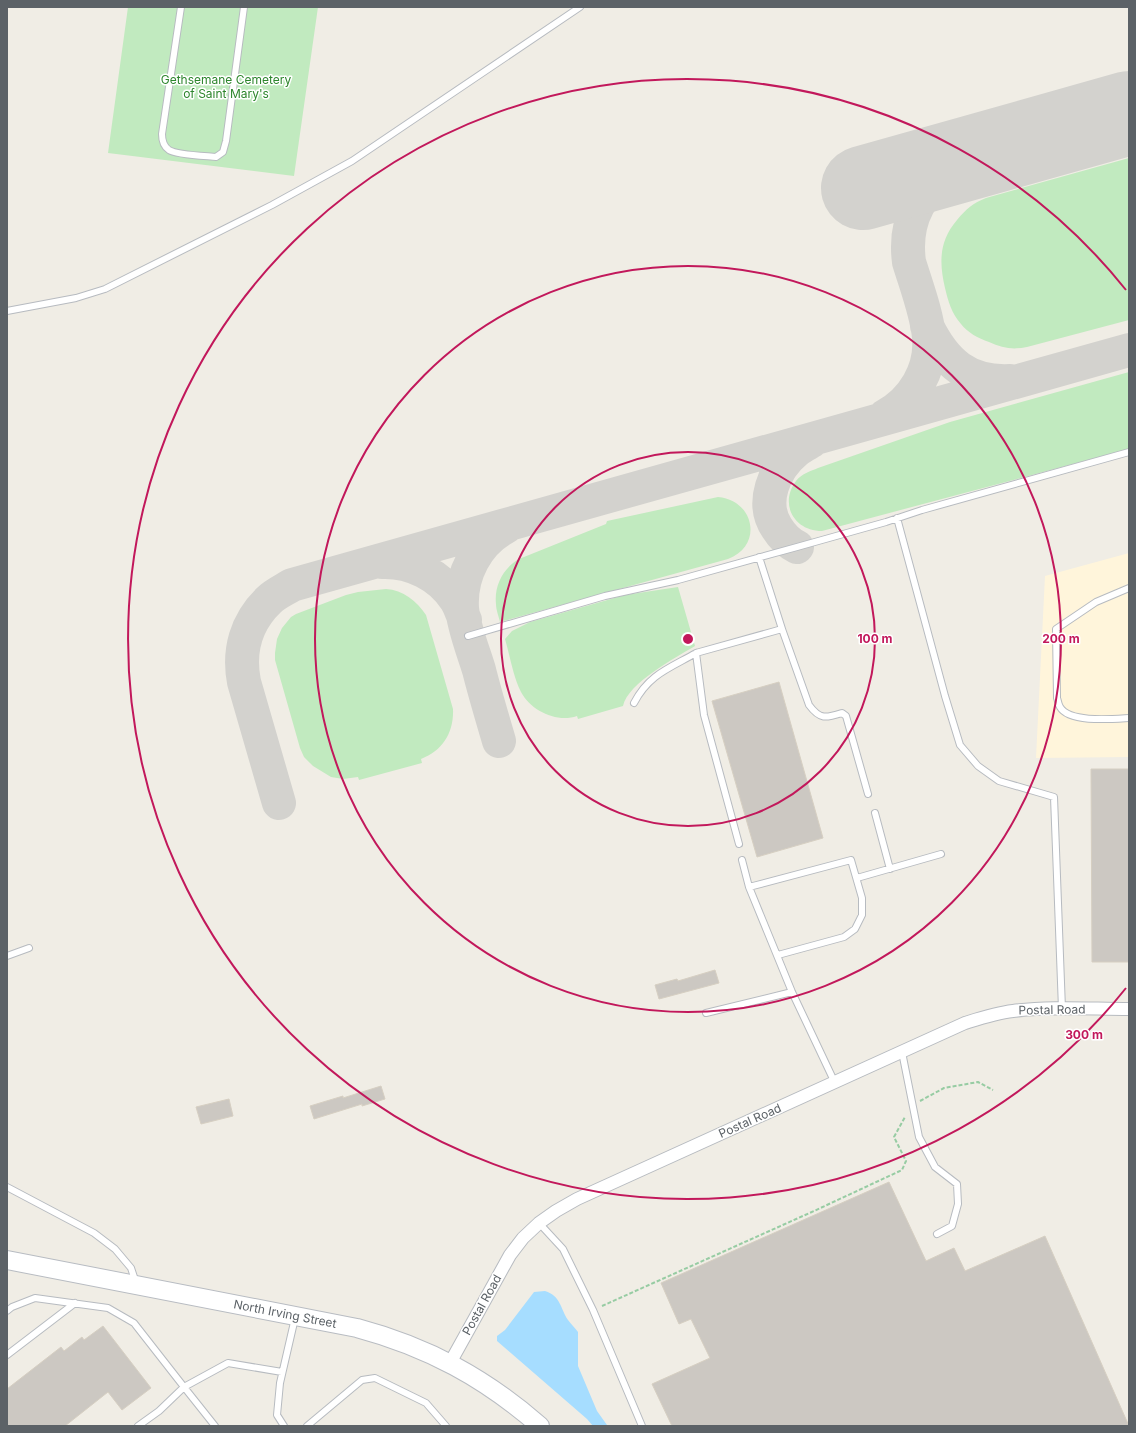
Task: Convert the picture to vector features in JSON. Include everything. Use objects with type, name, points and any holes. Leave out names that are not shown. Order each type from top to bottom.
[{"type":"street","name":"Postal Road","points":[[450,1363],[510,1255],[523,1238],[539,1223],[577,1199],[965,1023],[992,1015],[1032,1009],[1129,1009]]},
{"type":"street","name":"North Irving Street","points":[[7,1260],[357,1328],[381,1334],[417,1347],[450,1363],[496,1391],[540,1426]]},
{"type":"lane","points":[[181,7],[162,134],[163,142],[165,147],[171,152],[216,157],[223,152],[226,141],[244,7]]},
{"type":"lane","points":[[7,311],[76,298],[105,289],[272,205],[352,161],[580,7]]},
{"type":"lane","points":[[468,636],[605,596],[678,580],[1129,452]]},
{"type":"lane","points":[[897,518],[945,696],[960,745],[978,766],[999,781],[1054,797],[1062,1009]]},
{"type":"lane","points":[[759,557],[782,629],[809,705],[816,714],[829,717],[842,713],[846,716],[868,794]]},
{"type":"lane","points":[[1129,588],[1096,602],[1056,629],[1057,698],[1060,708],[1070,715],[1086,719],[1129,718]]},
{"type":"lane","points":[[634,703],[642,688],[653,677],[696,653],[782,629]]},
{"type":"lane","points":[[696,653],[704,715],[739,844]]},
{"type":"lane","points":[[875,813],[890,869]]},
{"type":"lane","points":[[857,878],[941,854]]},
{"type":"lane","points":[[742,860],[750,887],[792,992],[835,1083]]},
{"type":"lane","points":[[750,887],[852,860],[862,898],[862,915],[855,929],[844,937],[778,955]]},
{"type":"lane","points":[[7,956],[29,948]]},
{"type":"lane","points":[[706,1013],[792,992]]},
{"type":"lane","points":[[902,1052],[919,1137],[935,1167],[957,1184],[958,1204],[952,1226],[937,1234]]},
{"type":"lane","points":[[7,1187],[94,1232],[115,1249],[131,1268],[136,1285]]},
{"type":"lane","points":[[539,1223],[563,1249],[593,1310],[642,1426]]},
{"type":"lane","points":[[7,1311],[12,1307],[35,1298],[108,1308],[134,1323],[214,1426]]},
{"type":"lane","points":[[7,1355],[75,1303]]},
{"type":"lane","points":[[284,1426],[277,1415],[280,1383],[295,1316]]},
{"type":"lane","points":[[138,1426],[159,1410],[184,1387],[228,1363],[282,1372]]},
{"type":"lane","points":[[307,1426],[362,1380],[375,1378],[426,1403],[446,1426]]},
{"type":"path","points":[[593,1310],[902,1170],[906,1162],[894,1137],[912,1105],[944,1088],[971,1083],[978,1082],[993,1090]]},
{"type":"shaded area","points":[[1129,553],[1129,757],[1036,758],[1045,576]]},
{"type":"green space","name":"Gethsemane Cemetery of Saint Mary's","points":[[128,7],[318,7],[294,176],[108,153]]},
{"type":"green space","points":[[1129,158],[1129,320],[1027,347],[1017,348],[1008,348],[994,344],[981,339],[967,330],[955,316],[949,302],[943,278],[941,261],[947,236],[957,220],[973,204],[986,198]]},
{"type":"green space","points":[[1129,372],[1129,449],[822,531],[812,530],[804,526],[792,515],[789,507],[791,490],[798,479],[818,468],[950,422]]},
{"type":"green space","points":[[718,497],[730,500],[740,506],[746,514],[750,524],[750,534],[747,544],[739,552],[728,559],[500,622],[496,604],[496,591],[498,584],[508,567],[519,559],[606,524],[607,521]]},
{"type":"green space","points":[[678,587],[695,646],[665,664],[643,680],[627,697],[623,706],[578,719],[577,716],[561,718],[545,714],[525,699],[516,679],[505,639],[512,631],[530,622],[625,595]]},
{"type":"green space","points":[[386,589],[409,597],[426,615],[453,709],[452,725],[446,740],[435,751],[421,759],[422,763],[359,780],[358,777],[343,779],[331,777],[313,766],[304,757],[300,748],[275,660],[277,639],[282,628],[291,617],[296,614],[346,595]]},
{"type":"water","points":[[545,1291],[557,1299],[565,1316],[578,1332],[578,1366],[597,1411],[607,1425],[605,1426],[593,1426],[587,1419],[497,1341],[497,1336],[505,1330],[534,1292]]},
{"type":"building","points":[[779,682],[823,838],[757,857],[712,701]]},
{"type":"building","points":[[1091,769],[1129,769],[1129,962],[1092,962]]},
{"type":"building","points":[[715,970],[719,983],[659,999],[655,985],[677,979],[678,981]]},
{"type":"building","points":[[381,1086],[385,1099],[362,1106],[362,1104],[314,1119],[310,1106],[343,1096],[343,1098]]},
{"type":"building","points":[[229,1099],[233,1116],[201,1124],[196,1107]]},
{"type":"building","points":[[889,1182],[926,1261],[954,1248],[965,1271],[1045,1236],[1129,1426],[672,1426],[652,1384],[710,1358],[691,1319],[679,1324],[661,1283]]},
{"type":"building","points":[[103,1326],[151,1388],[122,1410],[108,1392],[65,1426],[7,1426],[7,1389],[61,1347],[64,1351],[82,1337],[84,1340]]},
{"type":"taxiway","points":[[885,416],[904,402],[919,383],[924,373],[929,349],[926,319],[909,262],[909,231],[912,218],[918,206],[933,184],[955,162]]},
{"type":"taxiway","points":[[927,326],[942,350],[950,360],[960,368],[970,374],[982,378],[995,381],[1010,381]]},
{"type":"taxiway","points":[[279,803],[244,682],[242,659],[243,648],[249,627],[261,609],[271,598],[292,585],[1129,350]]},
{"type":"taxiway","points":[[797,547],[786,539],[777,528],[772,518],[770,497],[772,487],[781,467],[796,451],[812,441]]},
{"type":"taxiway","points":[[499,741],[465,624],[462,608],[462,596],[467,572],[472,561],[487,541],[506,527]]},
{"type":"taxiway","points":[[382,562],[393,562],[414,567],[424,571],[442,583],[456,600],[465,620]]},
{"type":"runway","points":[[863,188],[1129,113]]}]
